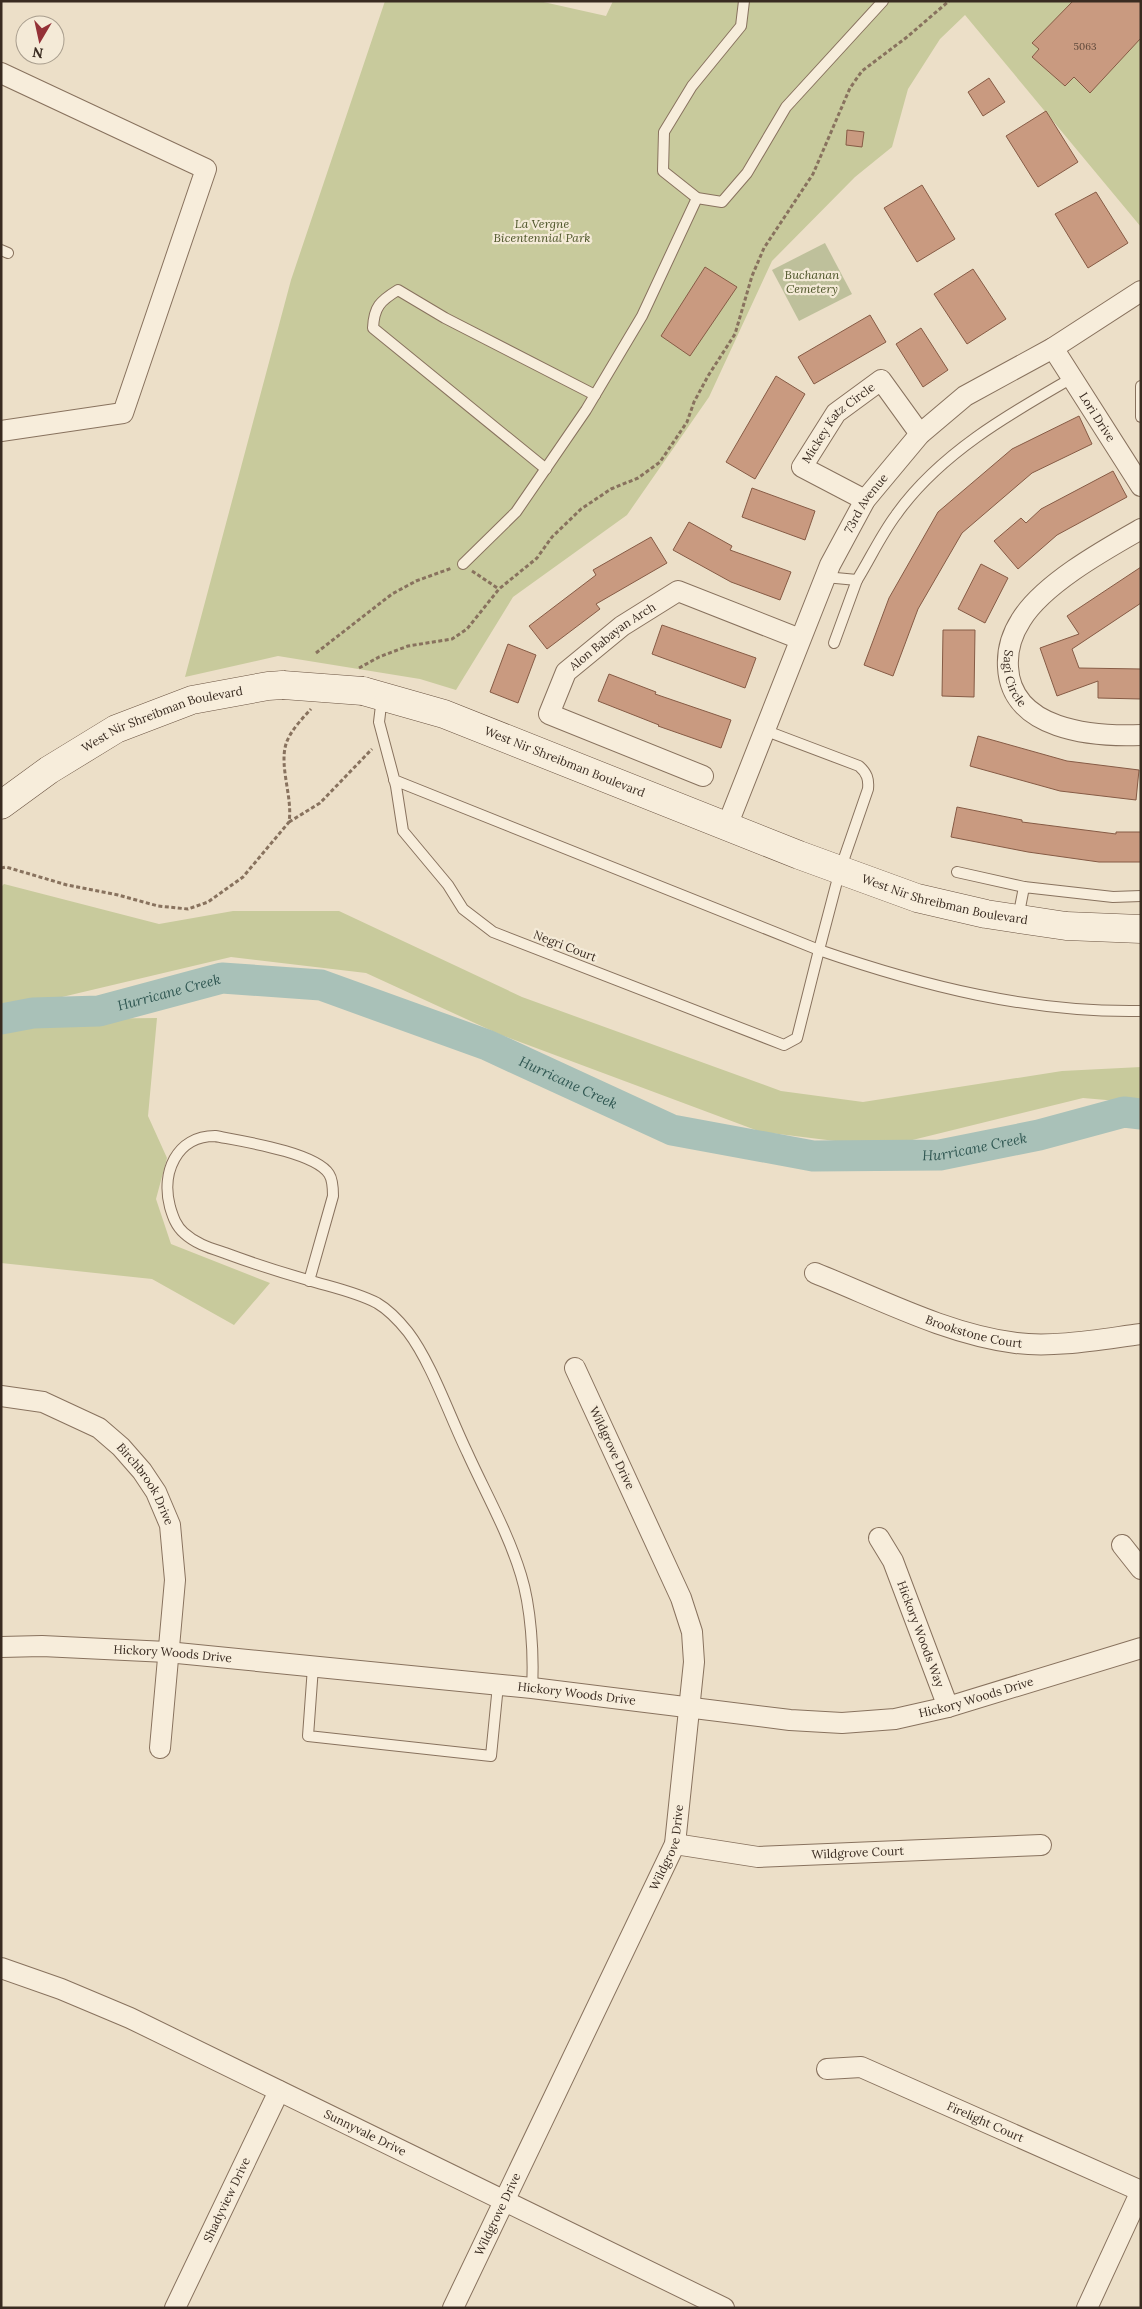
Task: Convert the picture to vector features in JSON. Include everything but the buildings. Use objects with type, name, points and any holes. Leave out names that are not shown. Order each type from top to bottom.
[{"type":"main road","name":"West Nir Shreibman Boulevard","points":[[1,805],[48,770],[116,729],[192,700],[283,685],[373,694],[444,714],[840,870],[917,898],[1017,919],[1066,926],[1141,930]]},
{"type":"street","points":[[1,73],[206,169],[123,413],[1,431]]},
{"type":"street","name":"73rd Avenue","points":[[727,826],[825,577],[865,500],[920,434],[964,396],[1053,348],[1141,291]]},
{"type":"street","name":"Lori Drive","points":[[1053,348],[1141,486]]},
{"type":"street","name":"Mickey Katz Circle","points":[[865,500],[802,467],[836,413],[881,380],[920,434]]},
{"type":"street","name":"Sagi Circle","points":[[1141,529],[1080,566],[1058,582],[1033,605],[1020,620],[1011,642],[1007,659],[1008,676],[1012,690],[1034,715],[1050,724],[1077,731],[1114,736],[1141,735]]},
{"type":"street","name":"Alon Babayan Arch","points":[[703,776],[549,714],[566,672],[622,626],[678,591],[800,639]]},
{"type":"street","name":"Brookstone Court","points":[[815,1273],[958,1331],[1017,1343],[1071,1342],[1141,1334]]},
{"type":"street","name":"Wildgrove Drive","points":[[453,2308],[675,1844],[694,1662],[692,1632],[681,1598],[575,1368]]},
{"type":"street","name":"Birchbrook Drive","points":[[1,1396],[43,1402],[71,1413],[99,1428],[121,1446],[142,1471],[156,1492],[170,1525],[175,1580],[167,1652],[160,1748]]},
{"type":"street","name":"Hickory Woods Way","points":[[879,1538],[894,1561],[948,1707]]},
{"type":"street","points":[[1122,1544],[1141,1569]]},
{"type":"street","name":"Hickory Woods Drive","points":[[1,1647],[42,1646],[167,1652],[532,1688],[790,1720],[842,1722],[895,1719],[948,1707],[1141,1648]]},
{"type":"street","name":"Wildgrove Court","points":[[675,1844],[758,1857],[1041,1845]]},
{"type":"street","name":"Sunnyvale Drive","points":[[1,1968],[61,1989],[130,2018],[505,2199],[724,2308]]},
{"type":"street","name":"Firelight Court","points":[[827,2070],[861,2067],[1141,2191]]},
{"type":"street","name":"Shadyview Drive","points":[[175,2308],[278,2091]]},
{"type":"street","points":[[1087,2308],[1141,2191]]},
{"type":"lane","points":[[744,1],[741,26],[692,86],[664,132],[663,171],[697,198],[722,202],[747,173],[786,107],[883,1]]},
{"type":"lane","points":[[463,564],[516,512],[595,395],[642,316],[697,198]]},
{"type":"lane","points":[[546,469],[373,328],[374,313],[384,299],[398,290],[445,318],[595,395]]},
{"type":"lane","points":[[834,642],[857,580],[896,514],[939,467],[1014,411],[1072,378]]},
{"type":"lane","points":[[1141,386],[1141,417]]},
{"type":"lane","points":[[825,577],[857,580]]},
{"type":"lane","name":"Negri Court","points":[[373,694],[394,780],[403,831],[448,885],[463,909],[492,932],[784,1045],[797,1038],[840,870],[868,789],[869,780],[866,772],[859,766],[764,730]]},
{"type":"lane","points":[[394,780],[819,950],[910,980],[1018,1003],[1059,1008],[1141,1010]]},
{"type":"lane","points":[[957,872],[1024,887],[1113,897],[1141,896]]},
{"type":"lane","points":[[1017,919],[1024,887]]},
{"type":"lane","points":[[309,1280],[333,1196],[333,1184],[329,1173],[319,1164],[292,1153],[215,1136],[204,1136],[192,1140],[182,1148],[172,1164],[167,1177],[167,1193],[175,1222],[182,1232],[195,1242],[251,1263],[356,1294],[378,1304],[408,1332],[420,1352],[509,1543],[521,1576],[530,1631],[532,1688]]},
{"type":"lane","points":[[313,1666],[308,1736],[491,1756],[498,1685]]},
{"type":"path","points":[[316,653],[392,594],[416,581],[463,564],[499,589]]},
{"type":"path","points":[[289,822],[320,803],[383,737]]},
{"type":"green space","name":"La Vergne Bicentennial Park","points":[[385,1],[539,1],[606,16],[613,1],[1141,1],[1141,227],[965,15],[940,39],[908,89],[892,147],[855,177],[772,261],[709,397],[627,515],[513,597],[456,690],[420,679],[278,656],[185,677],[291,280]]},
{"type":"green space","name":"Buchanan Cemetery","points":[[825,243],[852,294],[799,321],[772,270]]},
{"type":"green space","points":[[4,884],[159,924],[233,911],[339,911],[522,997],[781,1091],[863,1102],[1062,1071],[1141,1067],[1141,1103],[1083,1098],[884,1147],[761,1132],[501,1035],[366,973],[231,957],[62,997],[72,1019],[157,1018],[148,1116],[167,1158],[156,1199],[171,1244],[270,1283],[234,1325],[152,1279],[1,1263],[1,887]]},
{"type":"waterway","name":"Hurricane Creek","points":[[1,1019],[33,1013],[99,1011],[222,978],[321,985],[487,1045],[672,1130],[813,1156],[940,1155],[1039,1135],[1124,1112],[1141,1114]]}]
